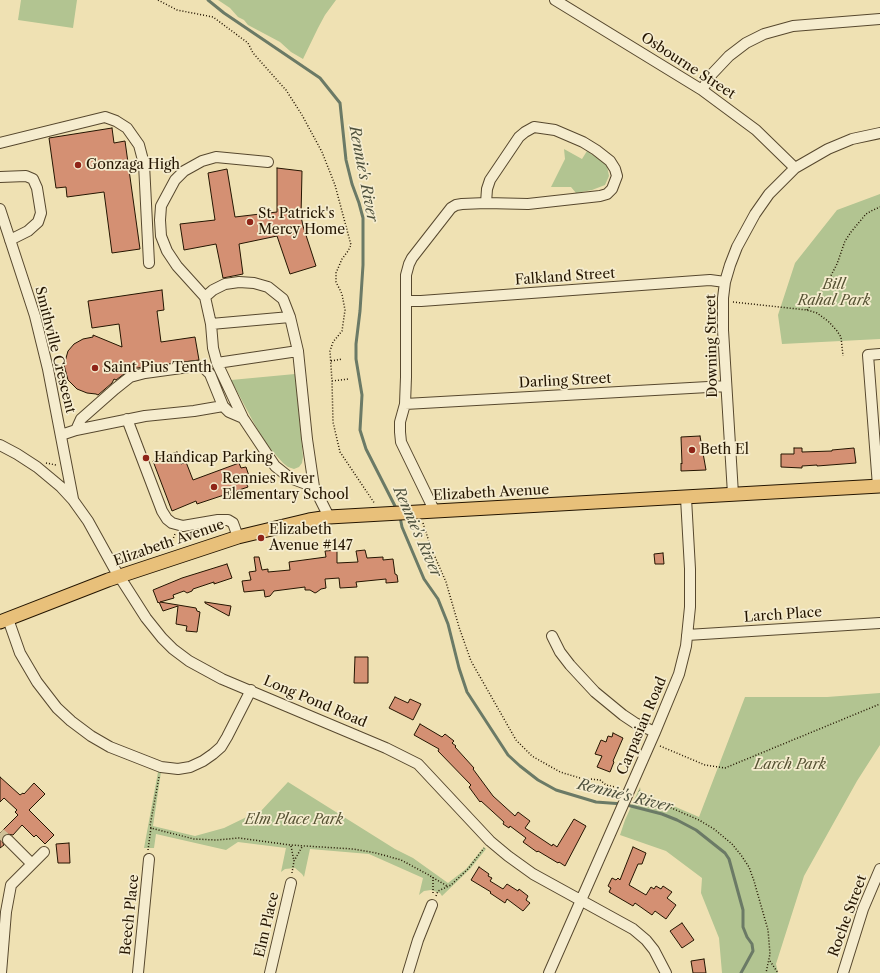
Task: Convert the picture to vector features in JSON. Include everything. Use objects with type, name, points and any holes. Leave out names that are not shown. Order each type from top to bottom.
[{"type":"main road","name":"Elizabeth Avenue","points":[[4,621],[120,577],[238,536],[309,520],[329,517],[411,514],[879,486]]},
{"type":"street","name":"Osbourne Street","points":[[556,0],[702,90],[756,130],[795,168]]},
{"type":"street","points":[[702,90],[712,74],[729,56],[746,43],[764,34],[793,26],[880,19]]},
{"type":"street","points":[[0,143],[105,117],[116,121],[126,128],[139,145],[144,164],[149,262]]},
{"type":"street","points":[[435,512],[401,442],[400,422],[405,404],[406,377],[406,275],[409,264],[416,251],[451,208],[456,205],[486,203],[528,204],[600,196],[607,194],[612,189],[617,176],[610,161],[583,142],[555,130],[534,128],[525,132],[519,137],[494,175],[488,189],[486,203]]},
{"type":"street","name":"Downing Street","points":[[733,494],[723,330],[723,298],[725,282],[730,264],[754,214],[770,194],[795,168],[828,149],[852,139],[880,133]]},
{"type":"street","points":[[268,162],[216,157],[202,161],[184,171],[175,180],[161,206],[161,236],[167,251],[177,266],[205,297],[211,324],[213,348],[217,363],[243,418],[276,466],[290,478],[314,487]]},
{"type":"street","points":[[0,177],[26,176],[33,179],[37,188],[41,214],[38,222],[28,231],[10,240]]},
{"type":"street","name":"Smithville Crescent","points":[[0,208],[35,316],[48,369],[73,500]]},
{"type":"street","name":"Falkland Street","points":[[406,301],[710,280],[725,282]]},
{"type":"street","points":[[205,297],[213,290],[225,284],[239,282],[254,283],[268,287],[283,299],[290,316],[298,351],[307,440],[314,487],[329,517]]},
{"type":"street","points":[[211,324],[290,316]]},
{"type":"street","points":[[217,363],[298,351]]},
{"type":"street","points":[[879,486],[878,455],[868,355],[880,354]]},
{"type":"street","points":[[76,430],[81,419],[130,377],[144,372],[196,366],[203,368],[210,374],[223,406],[229,412],[243,418]]},
{"type":"street","name":"Darling Street","points":[[405,404],[726,386]]},
{"type":"street","points":[[61,435],[76,430],[127,419],[194,412],[223,406]]},
{"type":"street","points":[[127,419],[162,511],[167,518],[178,526],[224,519],[228,520],[233,524],[238,536]]},
{"type":"street","name":"Long Pond Road","points":[[0,445],[37,466],[61,487],[73,500],[88,521],[120,577],[152,627],[173,649],[189,661],[222,679],[386,748],[418,764],[490,841],[533,874],[633,930],[646,940],[658,956],[666,973]]},
{"type":"street","name":"Carpasian Road","points":[[549,973],[679,674],[687,635],[690,590],[686,498]]},
{"type":"street","points":[[4,621],[33,676],[57,708],[91,736],[110,747],[161,767],[178,769],[190,767],[213,754],[221,747],[227,738],[251,690]]},
{"type":"street","name":"Larch Place","points":[[687,635],[880,623]]},
{"type":"street","points":[[552,636],[560,652],[595,692],[610,706],[623,715],[635,723],[654,732]]},
{"type":"street","points":[[8,840],[32,864]]},
{"type":"street","points":[[1,973],[3,910],[11,885],[44,852]]},
{"type":"street","name":"Beech Place","points":[[138,973],[149,859]]},
{"type":"street","name":"Roche Street","points":[[842,973],[863,909],[880,869]]},
{"type":"street","name":"Elm Place","points":[[270,973],[291,883]]},
{"type":"street","points":[[408,973],[418,940],[432,905]]},
{"type":"path","points":[[158,0],[177,10],[213,17],[248,43],[253,53],[286,90],[298,108],[322,152],[335,186],[350,245],[336,273],[336,282],[342,294],[345,310],[342,331],[333,342],[330,351],[333,422],[340,452],[378,507]]},
{"type":"path","points":[[807,310],[826,285],[837,264],[845,241],[851,232],[871,211],[880,207]]},
{"type":"path","points":[[731,302],[807,310],[817,313],[828,321],[841,337],[843,356]]},
{"type":"path","points":[[331,360],[342,359]]},
{"type":"path","points":[[332,381],[348,379]]},
{"type":"path","points":[[44,463],[58,465]]},
{"type":"path","points":[[422,521],[431,548],[446,582],[471,661],[516,740],[532,756],[560,772],[580,778],[600,780],[606,786],[630,789],[699,820],[714,829],[732,844],[741,855],[751,874],[766,918],[770,944],[766,973]]},
{"type":"path","points":[[167,552],[178,526]]},
{"type":"path","points":[[658,745],[705,765],[725,768],[880,704]]},
{"type":"path","points":[[149,859],[148,847],[150,826],[161,767]]},
{"type":"path","points":[[151,828],[194,839],[217,840],[239,838],[290,845],[353,849],[376,853],[400,860],[447,886]]},
{"type":"path","points":[[290,845],[294,861]]},
{"type":"path","points":[[291,883],[294,861],[302,846]]},
{"type":"path","points":[[432,905],[438,891],[447,886],[468,869],[485,846]]},
{"type":"path","points":[[432,905],[434,890],[433,877]]},
{"type":"path","points":[[769,960],[778,973]]},
{"type":"green space","points":[[21,0],[77,0],[73,28],[18,20]]},
{"type":"green space","points":[[218,0],[336,0],[325,15],[303,59],[291,52],[280,42],[248,25],[230,8]]},
{"type":"green space","points":[[564,149],[582,159],[587,151],[603,162],[607,166],[609,176],[605,185],[592,190],[576,193],[571,187],[551,187],[565,159]]},
{"type":"green space","name":"Bill Rahal Park","points":[[880,194],[880,339],[782,344],[778,315],[795,263],[837,210]]},
{"type":"green space","points":[[295,374],[303,457],[302,463],[299,467],[294,469],[283,463],[267,445],[231,380]]},
{"type":"green space","name":"Larch Park","points":[[880,693],[880,745],[857,781],[804,876],[776,964],[778,973],[722,973],[719,938],[701,893],[702,878],[666,851],[620,835],[640,787],[641,792],[699,817],[745,697],[827,697]]},
{"type":"green space","name":"Elm Place Park","points":[[158,772],[161,772],[153,826],[195,836],[224,828],[259,811],[260,812],[288,782],[395,849],[413,858],[448,883],[466,869],[484,847],[486,849],[470,869],[442,896],[440,893],[431,890],[424,891],[419,895],[423,878],[369,854],[310,849],[304,877],[295,868],[285,869],[281,872],[286,848],[238,842],[226,850],[156,834],[154,848],[144,848]]},
{"type":"building","points":[[112,128],[114,143],[125,141],[140,249],[112,253],[104,192],[67,197],[66,187],[56,188],[49,138]]},
{"type":"building","name":"St. Patrick's Mercy Home","points":[[277,168],[302,171],[301,216],[316,266],[290,274],[277,236],[239,244],[243,274],[223,278],[216,244],[184,250],[180,224],[215,220],[208,173],[227,169],[235,217],[277,212]]},
{"type":"building","points":[[162,290],[164,310],[157,311],[161,342],[195,337],[199,360],[124,370],[124,374],[116,380],[114,379],[112,383],[98,395],[77,389],[68,380],[64,365],[68,351],[74,344],[83,339],[93,337],[93,335],[122,347],[119,324],[92,328],[88,301]]},
{"type":"building","name":"Beth El","points":[[700,436],[706,470],[681,471],[681,437]]},
{"type":"building","points":[[794,448],[802,448],[802,452],[832,451],[854,448],[856,463],[802,466],[802,468],[781,467],[781,454],[794,454]]},
{"type":"building","points":[[177,452],[181,464],[186,462],[193,480],[239,463],[241,468],[246,467],[250,479],[245,481],[248,487],[197,504],[196,501],[172,511],[153,461]]},
{"type":"building","points":[[337,550],[337,563],[358,562],[356,551],[365,550],[367,558],[383,557],[383,560],[393,559],[395,574],[397,575],[398,582],[386,583],[386,579],[356,582],[357,587],[340,588],[339,578],[325,579],[326,588],[315,593],[310,590],[305,590],[305,587],[274,591],[270,596],[265,597],[264,590],[244,592],[242,581],[251,580],[249,572],[256,571],[254,557],[259,557],[262,570],[268,569],[268,572],[290,570],[289,562],[326,557],[325,551]]},
{"type":"building","points":[[663,553],[664,564],[655,564],[654,554]]},
{"type":"building","points":[[227,564],[232,578],[193,589],[187,593],[184,591],[173,595],[174,598],[160,602],[196,608],[197,611],[200,612],[197,632],[186,631],[187,626],[176,624],[178,606],[163,611],[153,590],[182,578]]},
{"type":"building","points":[[205,603],[231,606],[229,616]]},
{"type":"building","points":[[355,657],[368,657],[368,683],[354,683]]},
{"type":"building","points":[[395,697],[408,703],[410,699],[421,704],[413,720],[389,708]]},
{"type":"building","points":[[420,724],[442,737],[445,734],[454,741],[452,743],[474,768],[473,769],[493,796],[515,816],[518,812],[530,821],[525,828],[552,846],[553,844],[557,847],[574,819],[586,826],[565,866],[538,851],[537,852],[523,842],[526,838],[510,826],[509,828],[503,824],[504,822],[481,801],[480,802],[469,787],[471,785],[438,751],[439,749],[414,735]]},
{"type":"building","points":[[613,733],[623,738],[610,772],[597,767],[602,756],[595,754],[601,740],[606,742],[608,736],[612,737]]},
{"type":"building","points":[[0,777],[20,795],[23,793],[24,794],[34,783],[45,794],[29,810],[54,835],[45,844],[36,835],[34,837],[22,825],[13,835],[7,834],[3,836],[2,841],[4,845],[0,848],[0,833],[18,815],[15,812],[17,810],[4,798],[0,802]]},
{"type":"building","points":[[69,843],[70,863],[58,863],[56,844]]},
{"type":"building","points":[[633,847],[646,853],[642,864],[638,864],[629,885],[646,895],[651,887],[654,889],[656,886],[661,889],[663,886],[672,892],[667,898],[676,905],[666,919],[655,911],[652,915],[635,903],[633,906],[609,892],[611,888],[608,886],[612,878],[616,880],[618,878],[620,880]]},
{"type":"building","points":[[479,867],[489,874],[488,876],[492,878],[490,881],[503,889],[507,884],[518,891],[519,889],[528,896],[526,900],[530,903],[523,911],[507,899],[505,903],[490,893],[491,892],[471,880]]},
{"type":"building","points":[[682,923],[694,940],[682,948],[670,931]]},
{"type":"building","points":[[704,959],[706,973],[693,973],[691,961]]},
{"type":"waterway","name":"Rennie's River","points":[[208,0],[224,13],[320,78],[340,103],[346,160],[363,218],[363,265],[356,344],[356,359],[362,395],[360,430],[366,449],[397,510]]},
{"type":"waterway","name":"Rennie's River","points":[[400,517],[402,527],[424,579],[438,599],[448,624],[459,668],[467,692],[508,755],[538,780],[556,790],[596,802],[623,804],[662,814],[696,830],[725,853],[729,859],[743,910],[743,927],[752,944],[753,951],[741,973]]},
{"type":"tunnel","points":[[0,833],[8,840]]},
{"type":"place","name":"Gonzaga High","points":[[78,165]]},
{"type":"place","name":"St. Patrick's Mercy Home","points":[[250,222]]},
{"type":"place","name":"Saint Pius Tenth","points":[[95,368]]},
{"type":"place","name":"Beth El","points":[[692,450]]},
{"type":"place","name":"Handicap Parking","points":[[146,458]]},
{"type":"place","name":"Rennies River Elementary School","points":[[214,487]]},
{"type":"place","name":"Elizabeth Avenue #147","points":[[261,538]]}]
